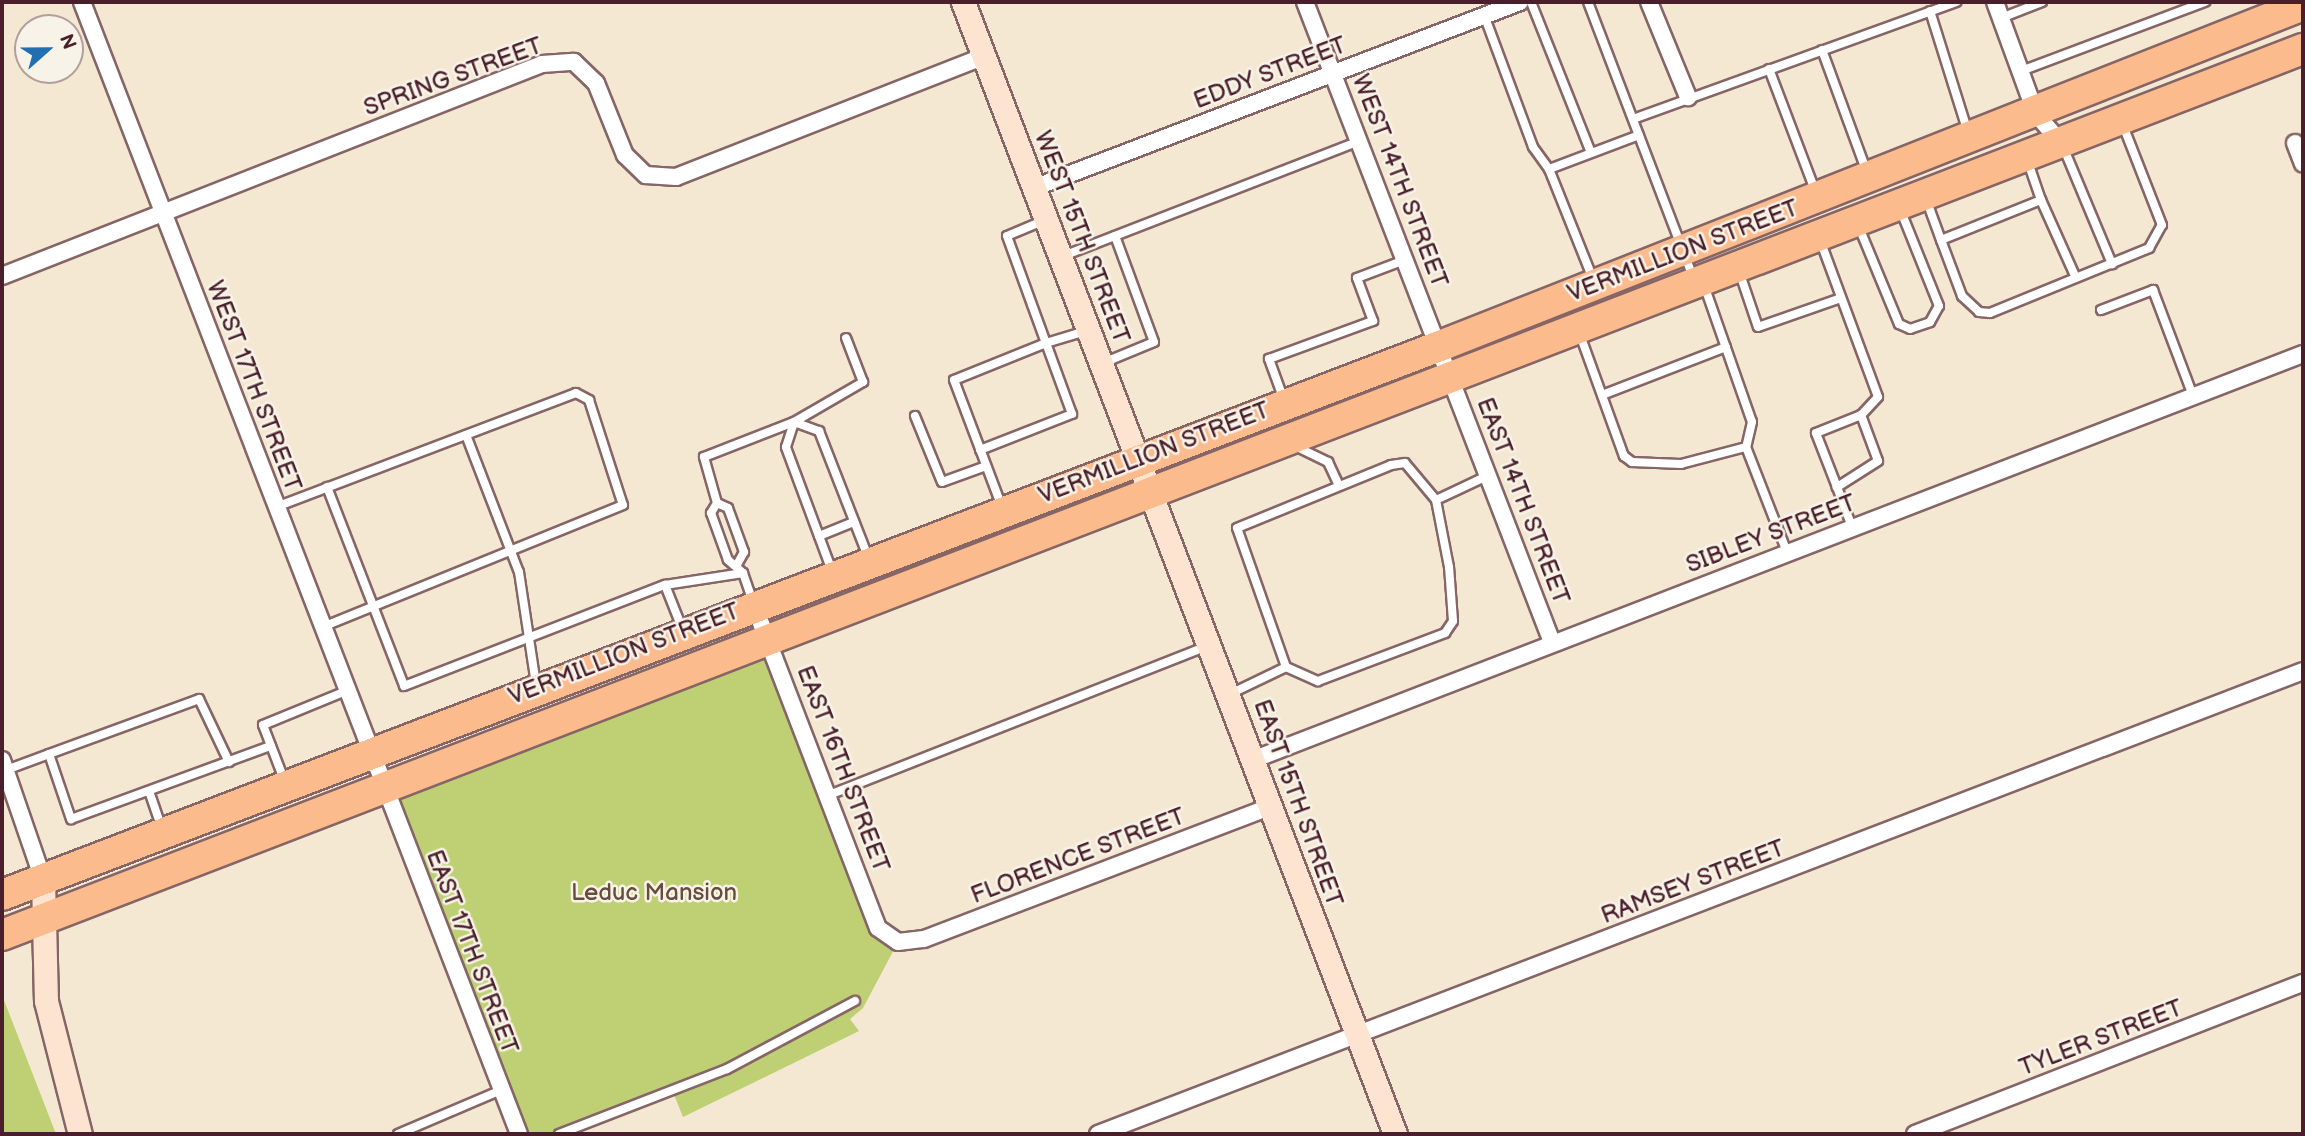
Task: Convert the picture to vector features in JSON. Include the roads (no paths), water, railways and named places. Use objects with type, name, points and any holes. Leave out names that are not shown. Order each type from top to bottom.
[{"type":"highway","name":"VERMILLION STREET","points":[[2,895],[683,631],[1596,285],[2036,114],[2302,5]]},
{"type":"highway","name":"VERMILLION STREET","points":[[2,934],[1149,491],[1578,329],[2024,153],[2303,49]]},
{"type":"street","name":"WEST 17TH STREET","points":[[82,2],[383,786]]},
{"type":"street","name":"WEST 15TH STREET","points":[[963,2],[1048,219],[1149,491]]},
{"type":"street","name":"WEST 14TH STREET","points":[[1305,2],[1452,377]]},
{"type":"street","name":"EDDY STREET","points":[[1035,187],[1520,2]]},
{"type":"street","points":[[1649,2],[1688,97]]},
{"type":"street","points":[[1995,2],[2036,114],[2059,140]]},
{"type":"street","name":"SPRING STREET","points":[[2,276],[542,64],[573,62],[596,83],[625,155],[646,175],[676,177],[984,56]]},
{"type":"street","points":[[2295,142],[2303,164]]},
{"type":"street","name":"SIBLEY STREET","points":[[1255,759],[2303,354]]},
{"type":"street","name":"EAST 14TH STREET","points":[[1452,377],[1552,642]]},
{"type":"street","name":"EAST 15TH STREET","points":[[1149,491],[1255,759],[1395,1134]]},
{"type":"street","name":"EAST 16TH STREET","points":[[754,604],[829,794],[878,928],[898,942]]},
{"type":"street","name":"RAMSEY STREET","points":[[1098,1134],[1357,1037],[2303,671]]},
{"type":"street","points":[[4,765],[43,879],[41,919],[46,1001],[80,1134]]},
{"type":"street","name":"EAST 17TH STREET","points":[[383,786],[519,1134]]},
{"type":"street","name":"FLORENCE STREET","points":[[898,942],[924,939],[1272,806]]},
{"type":"street","name":"TYLER STREET","points":[[1915,1134],[2303,983]]},
{"type":"lane","points":[[1531,2],[1591,153]]},
{"type":"lane","points":[[1588,2],[1683,251],[1699,280],[1726,347],[1752,422],[1746,447],[1787,552]]},
{"type":"lane","points":[[1633,119],[1956,2]]},
{"type":"lane","points":[[2001,18],[2042,2]]},
{"type":"lane","points":[[2021,71],[2205,2]]},
{"type":"lane","points":[[1930,11],[1971,139]]},
{"type":"lane","points":[[1484,15],[1533,147],[1549,169],[1596,285]]},
{"type":"lane","points":[[1822,50],[1870,178]]},
{"type":"lane","points":[[1769,69],[1818,198]]},
{"type":"lane","points":[[1910,198],[1941,240],[1962,296],[1979,312],[2009,309],[2150,248],[2162,234],[2120,117]]},
{"type":"lane","points":[[1549,169],[1639,135]]},
{"type":"lane","points":[[2059,140],[2112,264]]},
{"type":"lane","points":[[1062,257],[1360,141]]},
{"type":"lane","points":[[2024,153],[2041,200],[2076,278]]},
{"type":"lane","points":[[1855,219],[1899,324],[1910,329],[1936,320],[1939,306],[1910,198]]},
{"type":"lane","points":[[1941,240],[2041,200]]},
{"type":"lane","points":[[980,450],[1072,414],[1007,236],[1048,219]]},
{"type":"lane","points":[[1818,234],[1878,397],[1861,415],[1816,433],[1852,527]]},
{"type":"lane","points":[[1102,363],[1154,342],[1115,236]]},
{"type":"lane","points":[[1285,404],[1269,359],[1373,321],[1357,278],[1406,259]]},
{"type":"lane","points":[[1738,265],[1758,327],[1841,298]]},
{"type":"lane","points":[[2101,310],[2154,290],[2193,397]]},
{"type":"lane","points":[[1578,329],[1602,395],[1632,461],[1681,464],[1746,447]]},
{"type":"lane","points":[[1003,510],[954,380],[1046,343],[1089,330]]},
{"type":"lane","points":[[754,604],[738,563],[728,560],[711,513],[717,503],[704,457],[793,422],[863,382],[846,338]]},
{"type":"lane","points":[[1602,395],[1726,347]]},
{"type":"lane","points":[[276,507],[576,393],[589,400],[624,506],[322,627]]},
{"type":"lane","points":[[1837,487],[1878,461],[1861,415]]},
{"type":"lane","points":[[915,416],[942,482],[986,466]]},
{"type":"lane","points":[[793,422],[819,431],[869,560]]},
{"type":"lane","points":[[793,422],[786,447],[833,574]]},
{"type":"lane","points":[[466,435],[510,551],[537,687]]},
{"type":"lane","points":[[1283,441],[1328,462],[1339,486]]},
{"type":"lane","points":[[1405,463],[1436,500],[1453,621],[1445,633],[1318,681],[1286,667],[1236,534],[1339,486],[1405,463]]},
{"type":"lane","points":[[1436,500],[1489,475]]},
{"type":"lane","points":[[327,487],[404,686],[527,636],[665,585],[743,573]]},
{"type":"lane","points":[[717,503],[729,508],[744,552],[738,563]]},
{"type":"lane","points":[[819,536],[854,522]]},
{"type":"lane","points":[[665,585],[683,631]]},
{"type":"lane","points":[[829,794],[1210,645]]},
{"type":"lane","points":[[1230,694],[1286,667]]},
{"type":"lane","points":[[286,785],[263,725],[346,691]]},
{"type":"lane","points":[[4,765],[49,754],[199,699],[229,762]]},
{"type":"lane","points":[[49,754],[71,819],[271,746]]},
{"type":"lane","points":[[149,791],[163,832]]},
{"type":"lane","points":[[559,1134],[727,1069],[855,1001]]},
{"type":"lane","points":[[398,1134],[501,1090]]},
{"type":"park label","name":"Leduc Mansion","points":[[654,893]]}]
